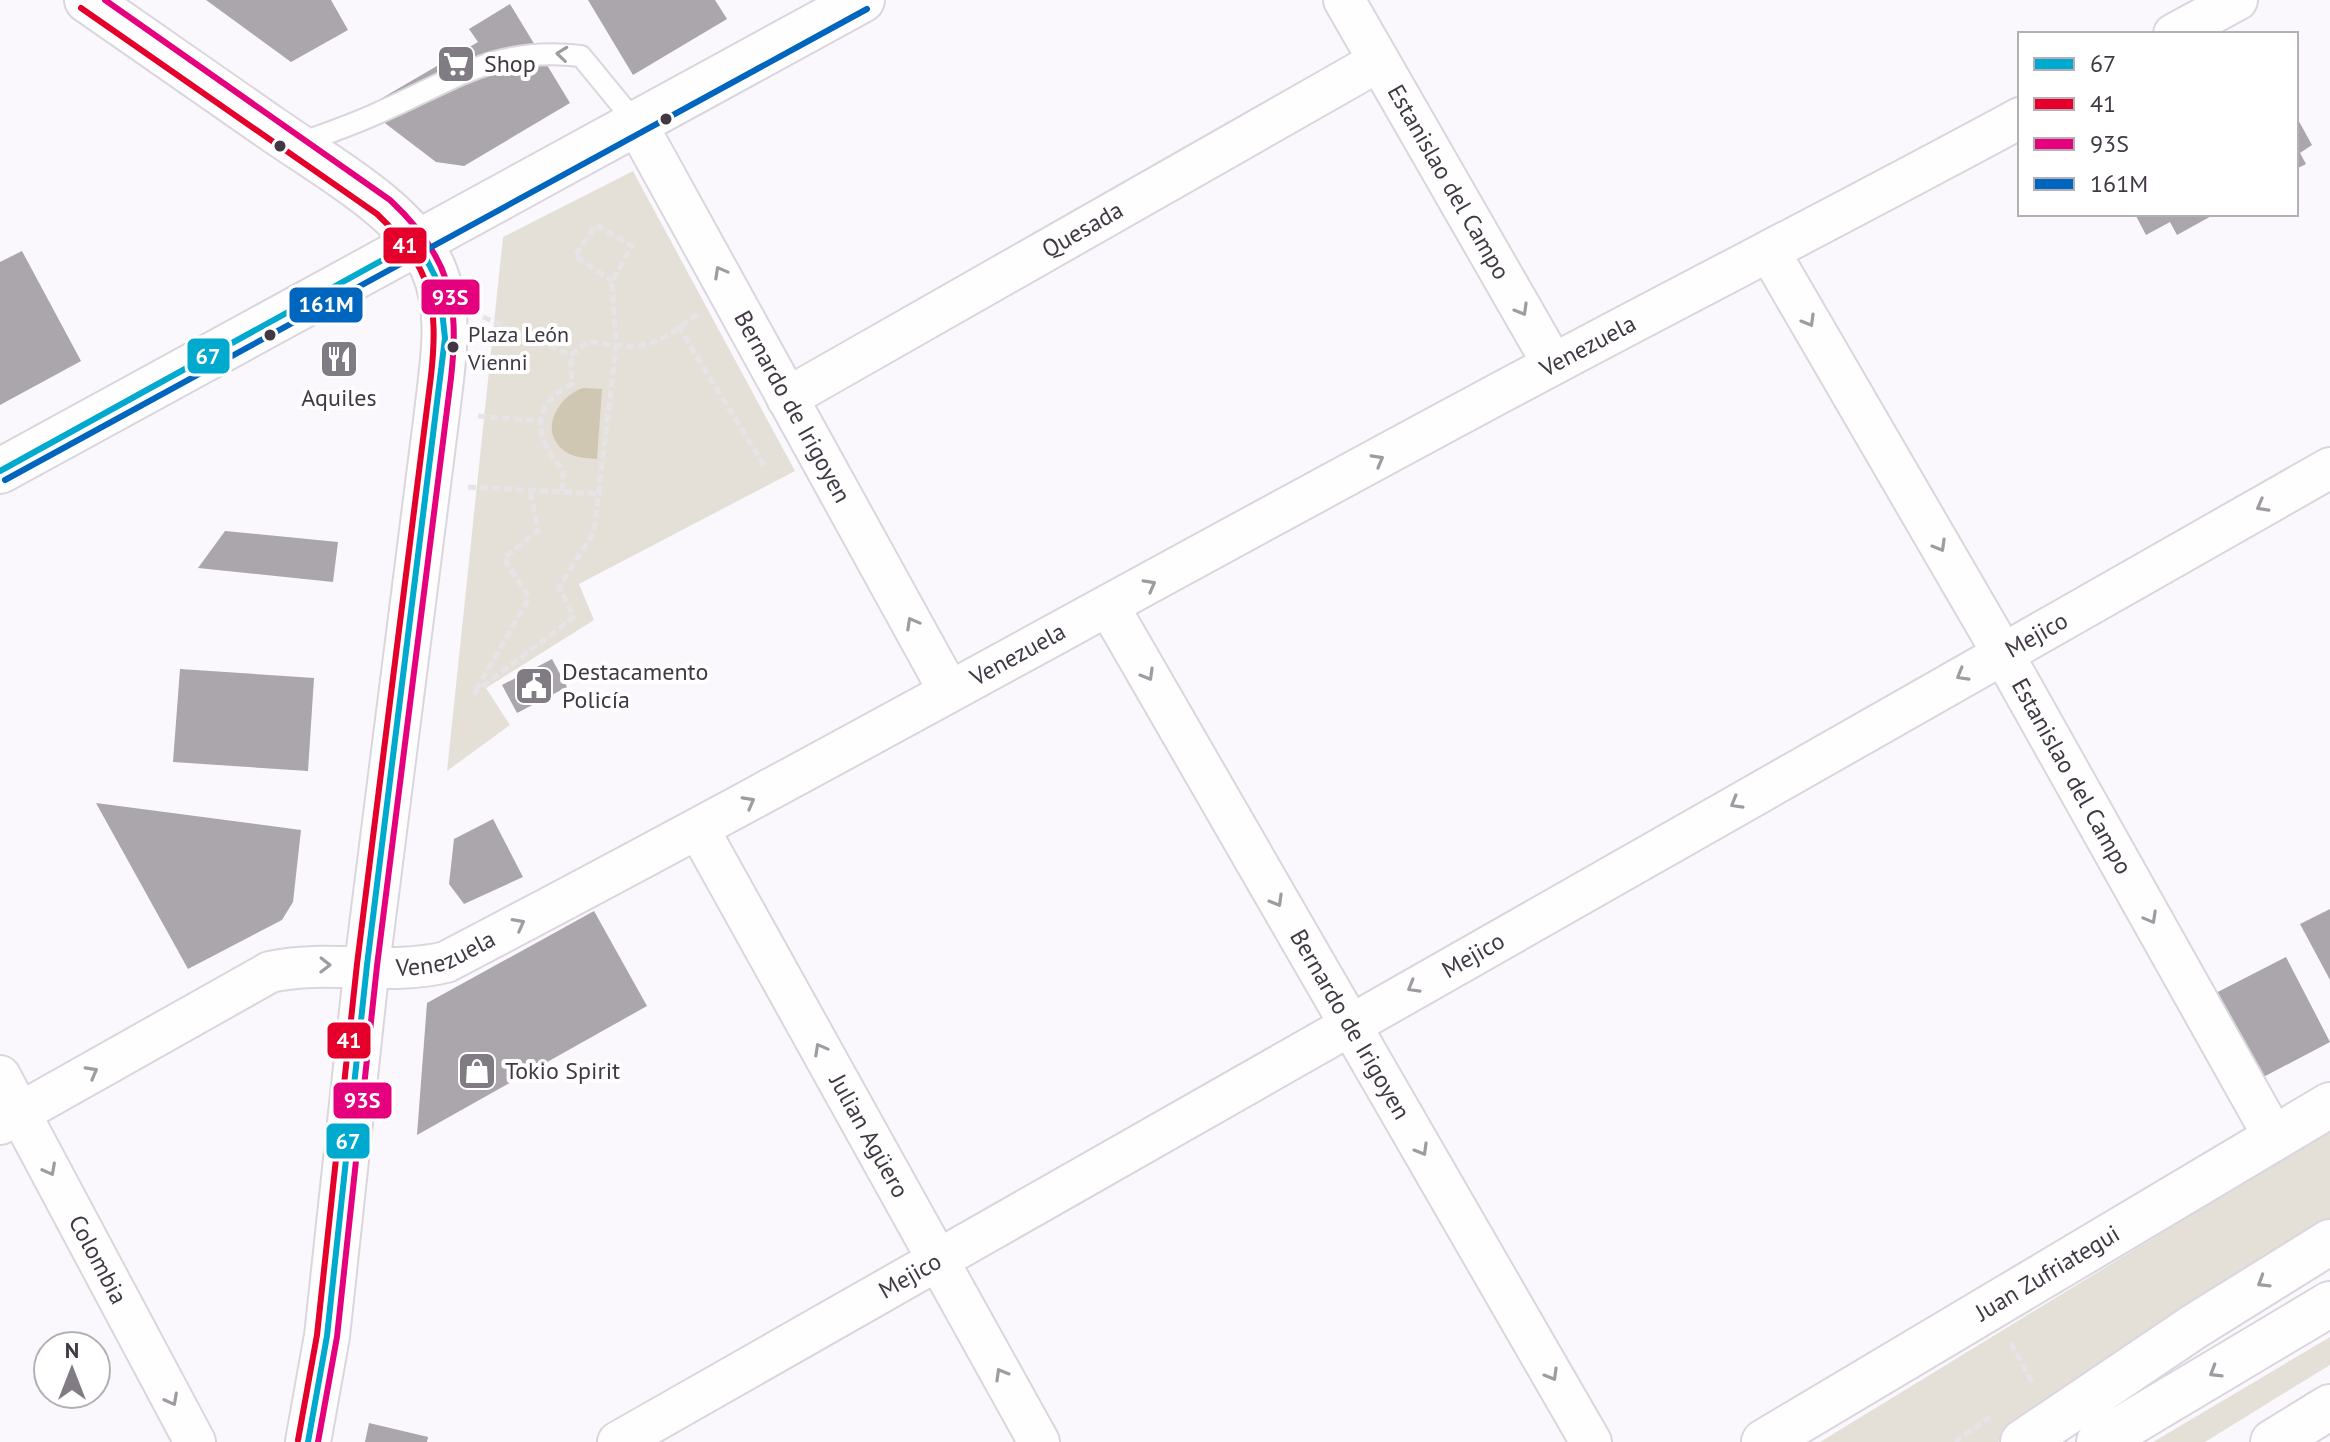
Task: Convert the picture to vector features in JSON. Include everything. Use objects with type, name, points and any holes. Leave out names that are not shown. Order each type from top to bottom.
[{"type":"main road","points":[[87,0],[374,201],[417,241],[432,266],[443,300],[445,338],[437,413],[367,965],[327,1336],[308,1442]]},
{"type":"main road","points":[[0,471],[862,0]]},
{"type":"main road","name":"Juan Zufriategui","points":[[1764,1442],[2330,1105]]},
{"type":"main road","points":[[2012,1426],[2195,1326],[2330,1242]]},
{"type":"main road","points":[[2099,1442],[2330,1304]]},
{"type":"main road","points":[[2273,1442],[2330,1407]]},
{"type":"street","name":"Estanislao del Campo","points":[[1344,0],[1553,364]]},
{"type":"street","points":[[2178,32],[2237,0]]},
{"type":"street","name":"Quesada","points":[[787,398],[1379,61]]},
{"type":"street","name":"Venezuela","points":[[10,1119],[270,972],[303,965],[425,967],[446,962],[699,830],[1553,364],[1770,253],[2018,119]]},
{"type":"street","name":"Bernardo de Irigoyen","points":[[636,123],[949,691]]},
{"type":"street","name":"Estanislao del Campo","points":[[1770,253],[2002,652],[2274,1137]]},
{"type":"street","name":"Mejico","points":[[618,1442],[2330,468]]},
{"type":"street","name":"Bernardo de Irigoyen","points":[[1109,607],[1591,1442]]},
{"type":"street","name":"Julian Agüero","points":[[699,830],[1039,1442]]},
{"type":"street","name":"Colombia","points":[[0,1076],[10,1119],[195,1442]]},
{"type":"lane","points":[[295,145],[376,114],[493,60],[542,52],[581,56],[636,123]]},
{"type":"path","points":[[530,490],[538,531],[504,558],[529,598],[473,694],[574,617],[559,587],[594,532],[601,494],[616,347],[612,281],[632,246],[596,225],[575,256],[612,281]]},
{"type":"path","points":[[571,355],[589,341],[640,348],[678,326],[729,288]]},
{"type":"path","points":[[443,300],[571,355]]},
{"type":"path","points":[[678,326],[764,465]]},
{"type":"path","points":[[562,491],[563,472],[545,446],[540,421],[544,407],[555,393],[572,384],[571,355]]},
{"type":"path","points":[[437,413],[540,421]]},
{"type":"path","points":[[427,485],[601,494]]},
{"type":"path","points":[[1991,1307],[2035,1386],[2023,1394]]},
{"type":"path","points":[[1955,1442],[2012,1426]]},
{"type":"shaded area","name":"Plaza León Vienni","points":[[633,171],[795,471],[579,584],[594,620],[486,688],[510,725],[447,771],[503,237]]},
{"type":"shaded area","points":[[583,388],[602,389],[597,459],[566,452],[553,435],[552,425],[559,406]]},
{"type":"shaded area","points":[[2330,1130],[2330,1229],[1998,1442],[1820,1442]]},
{"type":"shaded area","points":[[2330,1337],[2330,1365],[2205,1442],[2153,1442]]},
{"type":"building","points":[[206,0],[331,0],[348,30],[291,62]]},
{"type":"building","points":[[588,0],[715,0],[727,19],[633,75]]},
{"type":"building","points":[[510,4],[570,103],[464,166],[436,162],[365,108],[478,42],[469,29]]},
{"type":"building","points":[[2298,120],[2312,145],[2300,153],[2306,164],[2298,168]]},
{"type":"building","points":[[2136,216],[2211,216],[2177,235],[2170,222],[2146,235]]},
{"type":"building","points":[[22,251],[81,361],[0,405],[0,262]]},
{"type":"building","points":[[225,531],[338,542],[333,582],[198,568]]},
{"type":"building","name":"Destacamento Policía","points":[[552,659],[567,687],[517,713],[502,685]]},
{"type":"building","points":[[180,669],[314,678],[308,771],[173,762]]},
{"type":"building","points":[[96,803],[301,830],[293,902],[282,920],[188,969]]},
{"type":"building","points":[[493,819],[523,877],[464,904],[449,884],[454,839]]},
{"type":"building","points":[[2330,909],[2330,980],[2300,924]]},
{"type":"building","name":"Tokio Spirit","points":[[594,911],[647,1006],[417,1135],[427,1003]]},
{"type":"building","points":[[2286,957],[2330,1042],[2252,1083],[2206,998]]},
{"type":"building","points":[[369,1423],[428,1437],[427,1442],[365,1442]]},
{"type":"transit line","name":"93S","points":[[105,0],[390,200],[426,240],[438,260],[451,301],[454,325],[451,378],[377,966],[337,1337],[318,1442]]},
{"type":"transit line","name":"41","points":[[81,8],[377,214],[420,268],[432,306],[431,376],[357,964],[317,1335],[298,1440]]},
{"type":"transit line","name":"161M","points":[[5,480],[867,9]]},
{"type":"transit line","name":"67","points":[[0,471],[417,241]]},
{"type":"transit line","name":"67","points":[[308,1442],[327,1336],[367,965],[445,338],[439,284],[417,241]]},
{"type":"place","name":"Shop","points":[[456,64]]},
{"type":"place","name":"Plaza León Vienni","points":[[453,347]]},
{"type":"place","name":"Aquiles","points":[[339,359]]},
{"type":"place","name":"Destacamento Policía","points":[[534,686]]},
{"type":"place","name":"Tokio Spirit","points":[[477,1071]]}]
